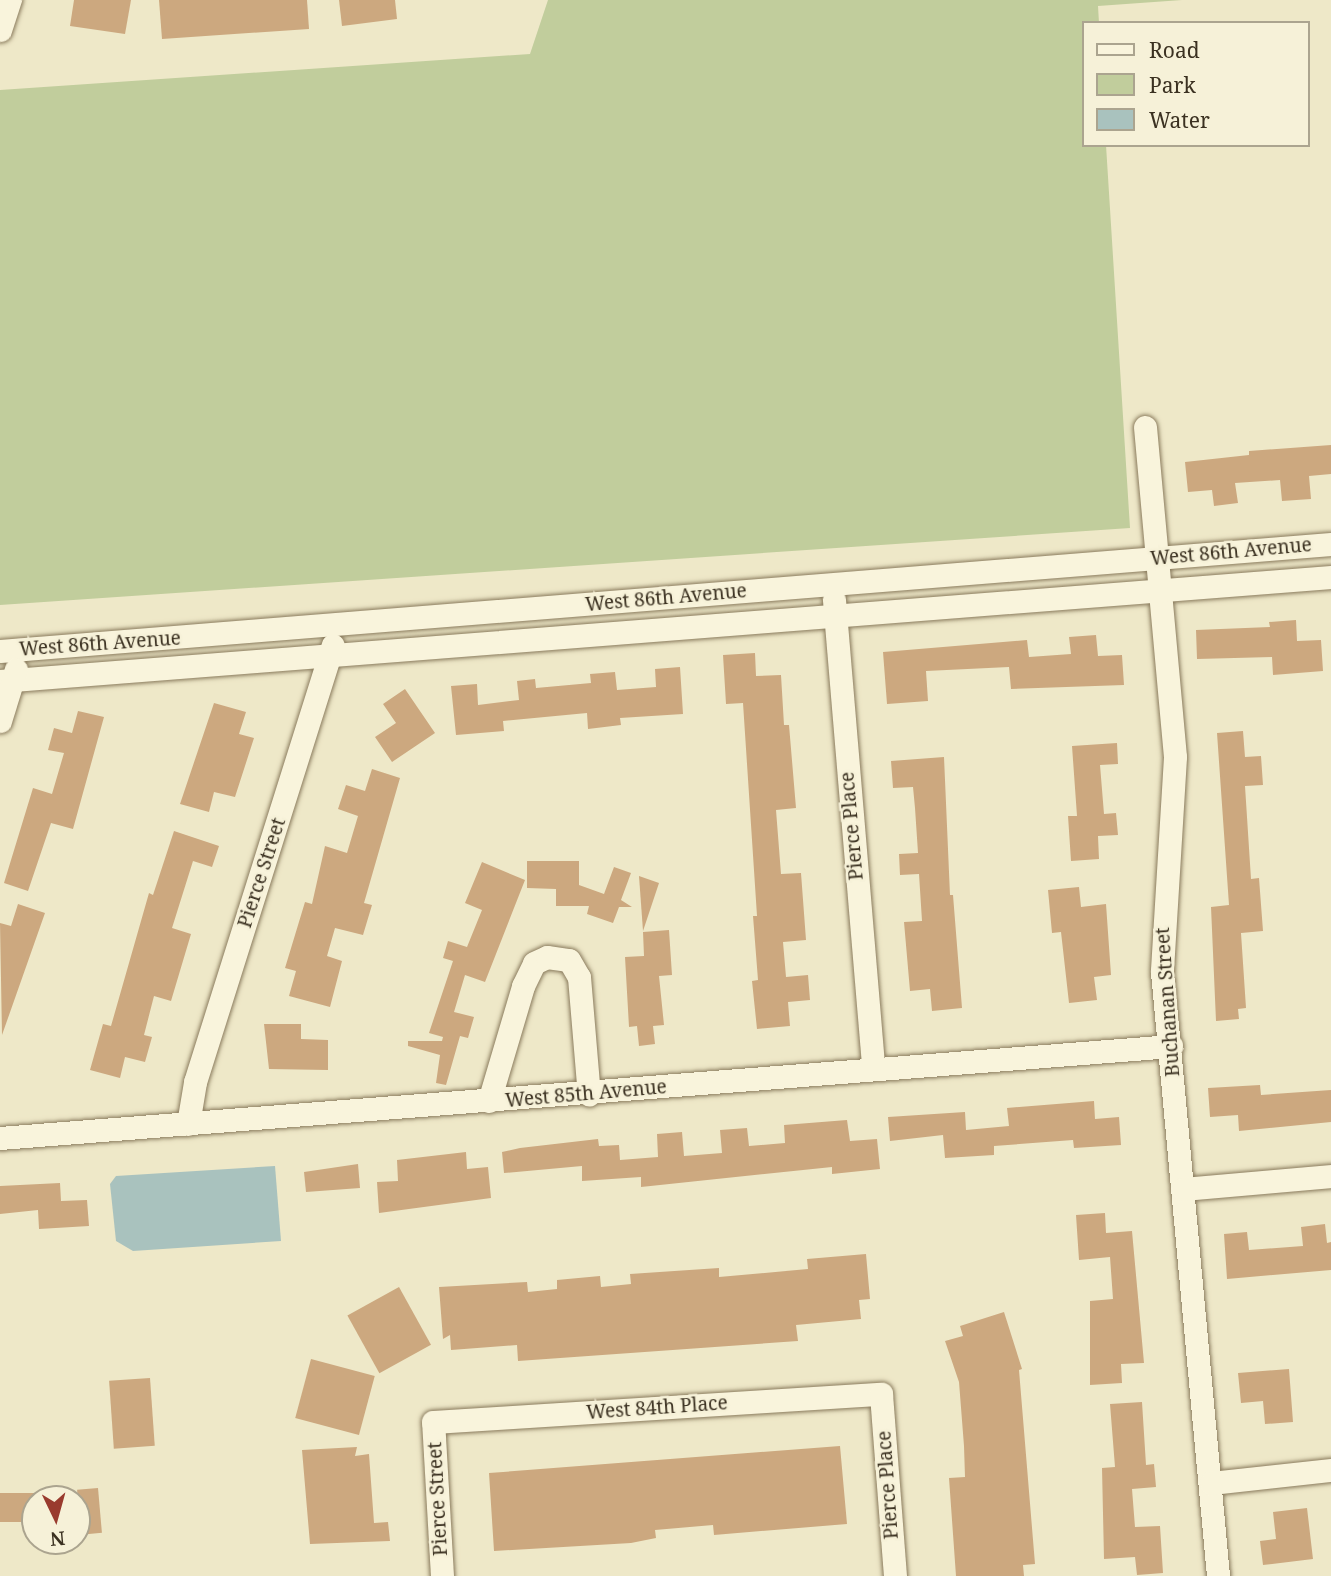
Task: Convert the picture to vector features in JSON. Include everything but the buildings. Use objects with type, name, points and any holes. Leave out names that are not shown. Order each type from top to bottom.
[{"type":"street","points":[[0,30],[10,0]]},
{"type":"street","name":"Buchanan Street","points":[[1145,427],[1163,589],[1175,757],[1161,940],[1218,1576]]},
{"type":"street","name":"West 86th Avenue","points":[[0,651],[1331,544]]},
{"type":"street","name":"West 86th Avenue","points":[[6,681],[1331,577]]},
{"type":"street","name":"Pierce Place","points":[[832,584],[873,1068]]},
{"type":"street","name":"Pierce Street","points":[[188,1124],[195,1082],[340,625]]},
{"type":"street","points":[[0,721],[6,681],[23,650]]},
{"type":"street","points":[[489,1101],[523,986],[534,963],[547,957],[569,960],[579,978],[589,1095]]},
{"type":"street","name":"West 85th Avenue","points":[[0,1138],[589,1095],[873,1068],[1171,1046]]},
{"type":"street","points":[[1183,1189],[1331,1176]]},
{"type":"street","name":"Pierce Place","points":[[881,1394],[895,1576]]},
{"type":"street","name":"West 84th Place","points":[[433,1422],[881,1394]]},
{"type":"street","name":"Pierce Street","points":[[433,1422],[442,1576]]},
{"type":"street","points":[[1211,1483],[1331,1470]]},
{"type":"green space","points":[[548,0],[1182,0],[1098,6],[1099,21],[1082,21],[1082,147],[1106,147],[1130,528],[0,605],[0,90],[530,54]]},
{"type":"water","points":[[275,1166],[281,1241],[133,1251],[116,1241],[110,1184],[116,1176]]}]
